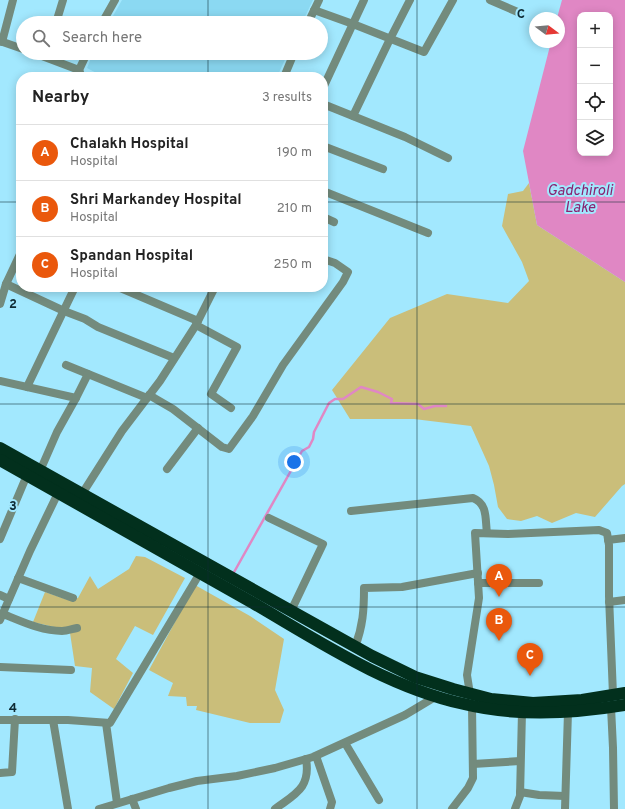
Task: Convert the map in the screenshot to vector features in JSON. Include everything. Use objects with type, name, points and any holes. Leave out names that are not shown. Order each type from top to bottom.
[{"type":"highway","points":[[0,448],[355,647],[415,677],[491,699],[533,703],[582,700],[619,694]]},
{"type":"highway","points":[[0,460],[384,677],[406,687],[435,697],[472,706],[503,711],[539,714],[625,705]]},
{"type":"street","points":[[13,0],[1,42],[16,47]]},
{"type":"street","points":[[58,16],[63,0]]},
{"type":"street","points":[[106,16],[115,0]]},
{"type":"street","points":[[311,16],[319,0]]},
{"type":"street","points":[[328,77],[364,0]]},
{"type":"street","points":[[354,116],[410,0]]},
{"type":"street","points":[[314,10],[424,52],[453,0]]},
{"type":"street","points":[[490,0],[520,13]]},
{"type":"street","points":[[52,60],[77,72]]},
{"type":"street","points":[[82,72],[85,60]]},
{"type":"street","points":[[286,72],[291,60]]},
{"type":"street","points":[[328,106],[405,137],[448,158]]},
{"type":"street","points":[[328,148],[383,169]]},
{"type":"street","points":[[328,193],[428,233]]},
{"type":"street","points":[[328,220],[334,222]]},
{"type":"street","points":[[66,365],[148,397],[173,409],[222,447],[229,449],[261,403],[283,365],[343,282],[348,272],[346,269],[328,261]]},
{"type":"street","points":[[0,304],[6,284],[16,263]]},
{"type":"street","points":[[6,284],[16,289]]},
{"type":"street","points":[[23,292],[85,319],[98,327],[174,358]]},
{"type":"street","points":[[27,387],[73,292]]},
{"type":"street","points":[[129,292],[197,323],[237,347],[210,394],[231,408]]},
{"type":"street","points":[[82,494],[122,431],[148,397],[197,323],[212,292]]},
{"type":"street","points":[[40,471],[57,432],[88,374]]},
{"type":"street","points":[[0,381],[76,398]]},
{"type":"street","points":[[167,469],[198,428]]},
{"type":"street","points":[[0,539],[27,475]]},
{"type":"street","points":[[58,493],[1,617],[52,630],[63,631],[78,628]]},
{"type":"street","points":[[351,511],[473,498],[484,506],[487,533]]},
{"type":"street","points":[[269,518],[323,544],[291,611]]},
{"type":"street","points":[[470,694],[467,676],[478,598],[475,533],[599,530],[607,532],[608,540],[609,602],[619,694]]},
{"type":"street","points":[[608,540],[625,538]]},
{"type":"street","points":[[0,720],[53,720],[110,723],[200,573]]},
{"type":"street","points":[[355,647],[361,632],[364,613],[364,588],[402,587],[478,573]]},
{"type":"street","points":[[18,578],[73,598]]},
{"type":"street","points":[[478,582],[539,584]]},
{"type":"street","points":[[0,596],[9,599]]},
{"type":"street","points":[[609,602],[625,600]]},
{"type":"street","points":[[0,667],[71,670]]},
{"type":"street","points":[[99,809],[197,781],[237,776],[316,756],[405,715],[435,697]]},
{"type":"street","points":[[452,809],[474,778],[472,706]]},
{"type":"street","points":[[611,707],[614,809]]},
{"type":"street","points":[[515,809],[520,796],[522,712]]},
{"type":"street","points":[[565,809],[568,712]]},
{"type":"street","points":[[0,773],[12,772],[15,720]]},
{"type":"street","points":[[53,720],[68,809]]},
{"type":"street","points":[[106,723],[117,803]]},
{"type":"street","points":[[345,743],[379,800]]},
{"type":"street","points":[[316,756],[332,802],[330,809]]},
{"type":"street","points":[[275,809],[301,789],[306,781],[308,769],[306,759]]},
{"type":"street","points":[[473,764],[520,761]]},
{"type":"street","points":[[520,792],[539,795],[565,796]]},
{"type":"street","points":[[132,799],[136,809]]},
{"type":"shaded area","points":[[122,0],[313,0],[305,16],[113,16]]},
{"type":"shaded area","points":[[90,60],[285,60],[279,72],[95,72],[87,68]]},
{"type":"shaded area","points":[[529,183],[537,225],[625,282],[625,484],[595,517],[576,513],[552,523],[537,516],[521,521],[507,519],[498,507],[489,466],[471,426],[414,419],[350,419],[332,390],[390,318],[447,294],[508,303],[529,281],[522,262],[502,226],[508,194],[523,191]]},
{"type":"shaded area","points":[[136,556],[145,557],[185,578],[153,635],[135,626],[116,659],[133,673],[114,709],[90,692],[92,668],[75,666],[70,633],[58,628],[33,622],[45,592],[68,600],[78,598],[90,576],[98,589],[129,569]]},
{"type":"shaded area","points":[[195,585],[250,616],[284,639],[275,690],[284,710],[280,723],[250,723],[196,710],[197,706],[187,706],[186,697],[168,696],[173,683],[149,670]]},
{"type":"water","name":"Gadchiroli Lake","points":[[562,0],[625,0],[625,282],[537,225],[523,151],[549,48],[565,48],[565,12],[559,12]]},
{"type":"waterway","points":[[233,574],[302,451],[309,447],[313,439],[314,432],[329,403],[335,399],[343,399],[361,387],[378,392],[392,399],[391,403],[418,404],[424,409],[435,406],[446,406]]},
{"type":"place","name":"Chalakh Hospital","points":[[499,597]]},
{"type":"place","name":"Shri Markandey Hospital","points":[[499,641]]},
{"type":"place","name":"Spandan Hospital","points":[[530,676]]}]
